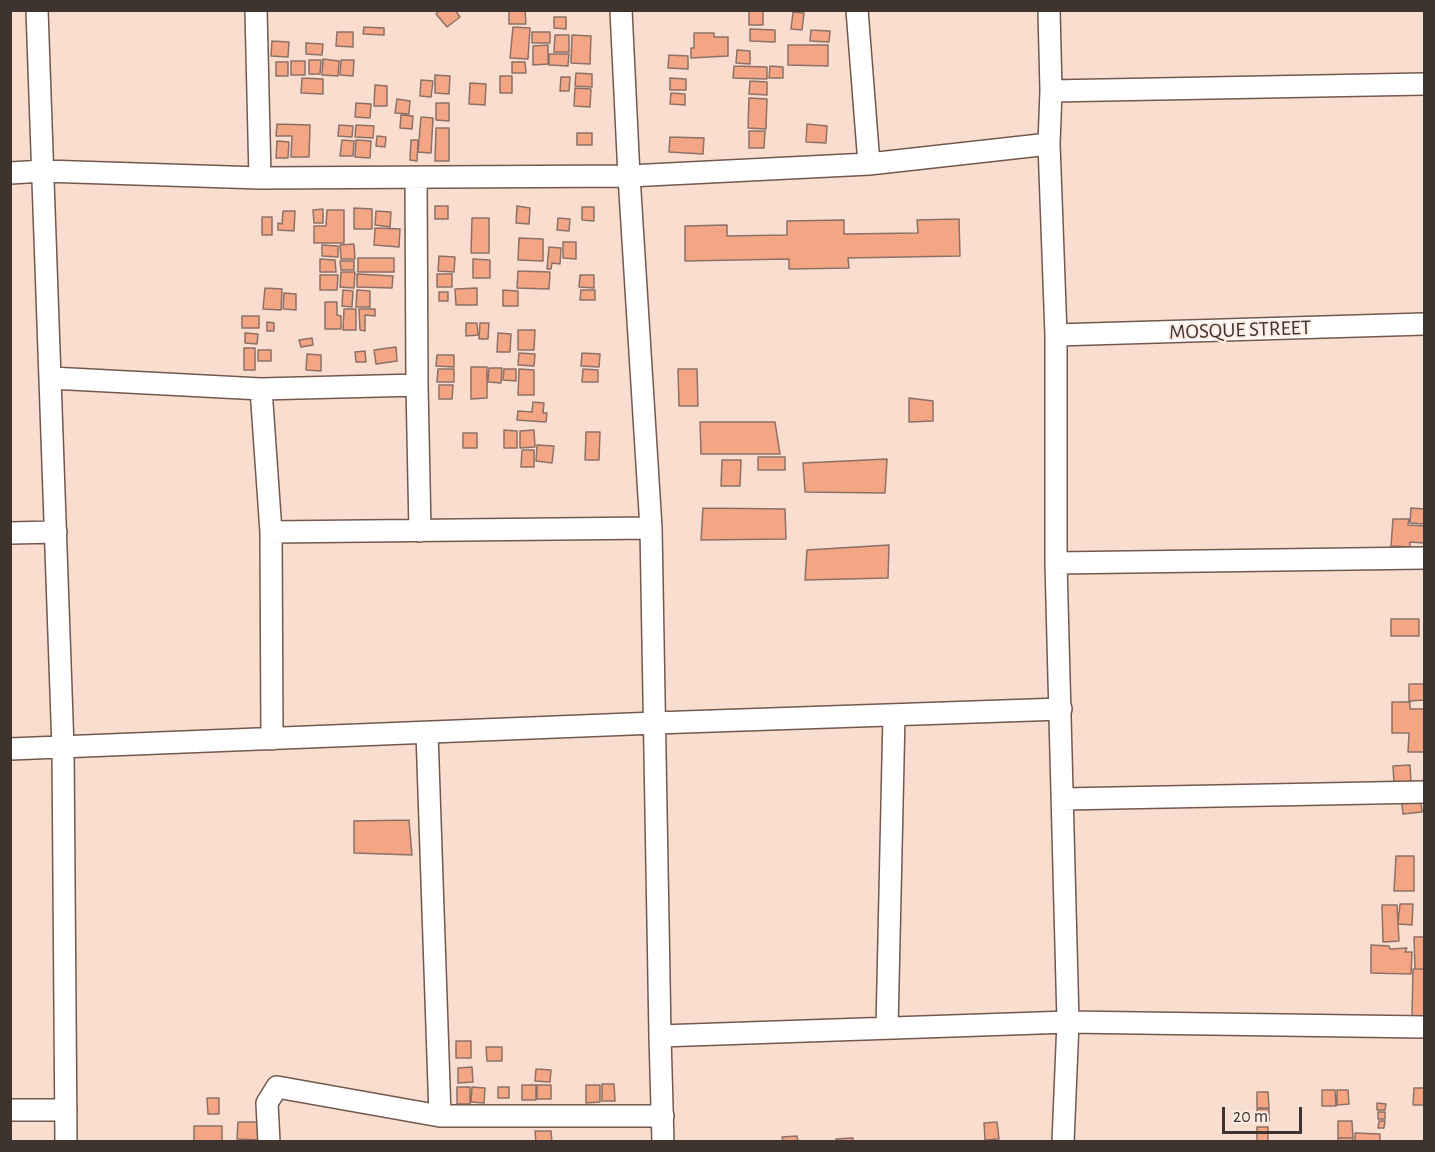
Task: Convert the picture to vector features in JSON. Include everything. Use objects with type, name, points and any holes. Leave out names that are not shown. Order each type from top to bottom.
[{"type":"street","points":[[37,10],[63,748],[66,1142]]},
{"type":"street","points":[[256,10],[260,178]]},
{"type":"street","points":[[621,10],[651,528],[663,1142]]},
{"type":"street","points":[[857,10],[869,164]]},
{"type":"street","points":[[1049,10],[1051,91],[1049,144],[1056,335],[1056,563],[1068,1022],[1062,1142]]},
{"type":"street","points":[[1051,91],[1425,84]]},
{"type":"street","points":[[10,173],[44,171],[260,178],[629,176],[869,164],[1049,144]]},
{"type":"street","points":[[416,178],[420,531]]},
{"type":"street","name":"MOSQUE STREET","points":[[1056,335],[1425,324]]},
{"type":"street","points":[[51,378],[261,389],[417,385]]},
{"type":"street","points":[[261,389],[271,532],[272,739]]},
{"type":"street","points":[[271,532],[651,528]]},
{"type":"street","points":[[10,532],[56,532]]},
{"type":"street","points":[[1056,563],[1425,558]]},
{"type":"street","points":[[10,749],[1061,709]]},
{"type":"street","points":[[887,1028],[894,715]]},
{"type":"street","points":[[427,732],[440,1116]]},
{"type":"street","points":[[1063,799],[1425,792]]},
{"type":"street","points":[[660,1035],[1068,1022],[1425,1027]]},
{"type":"street","points":[[269,1142],[267,1102],[277,1087],[440,1116],[663,1116]]},
{"type":"street","points":[[10,1110],[66,1110]]},
{"type":"building","points":[[440,10],[455,10],[460,17],[447,27],[436,14]]},
{"type":"building","points":[[509,10],[525,10],[526,24],[509,24]]},
{"type":"building","points":[[749,11],[763,11],[763,25],[749,25]]},
{"type":"building","points":[[793,12],[804,13],[802,30],[791,29]]},
{"type":"building","points":[[554,17],[566,17],[566,29],[554,28]]},
{"type":"building","points":[[364,27],[384,28],[384,35],[363,34]]},
{"type":"building","points":[[513,27],[530,28],[528,59],[510,58]]},
{"type":"building","points":[[750,29],[775,30],[775,42],[750,41]]},
{"type":"building","points":[[811,30],[830,31],[829,42],[810,41]]},
{"type":"building","points":[[337,32],[353,32],[353,47],[336,46]]},
{"type":"building","points":[[532,32],[550,32],[550,43],[532,43]]},
{"type":"building","points":[[694,33],[714,33],[714,37],[728,37],[728,56],[691,58]]},
{"type":"building","points":[[555,35],[569,35],[569,52],[554,52]]},
{"type":"building","points":[[572,35],[591,36],[590,64],[571,63]]},
{"type":"building","points":[[272,41],[289,42],[288,57],[271,56]]},
{"type":"building","points":[[306,43],[323,44],[322,55],[306,54]]},
{"type":"building","points":[[548,45],[548,64],[533,65],[533,46]]},
{"type":"building","points":[[788,45],[828,45],[828,66],[788,65]]},
{"type":"building","points":[[737,50],[750,51],[750,64],[736,63]]},
{"type":"building","points":[[549,54],[569,54],[568,66],[549,65]]},
{"type":"building","points":[[669,55],[688,56],[688,69],[668,68]]},
{"type":"building","points":[[323,59],[339,61],[338,76],[322,75]]},
{"type":"building","points":[[309,60],[321,60],[320,74],[309,74]]},
{"type":"building","points":[[341,60],[354,60],[353,76],[340,75]]},
{"type":"building","points":[[291,61],[305,61],[305,75],[291,75]]},
{"type":"building","points":[[276,62],[288,62],[288,76],[276,76]]},
{"type":"building","points":[[512,62],[525,62],[526,73],[512,73]]},
{"type":"building","points":[[734,66],[767,67],[767,79],[733,78]]},
{"type":"building","points":[[770,66],[783,67],[783,78],[769,78]]},
{"type":"building","points":[[576,73],[592,74],[592,87],[575,86]]},
{"type":"building","points":[[435,75],[450,76],[449,94],[435,93]]},
{"type":"building","points":[[500,76],[512,76],[512,93],[500,93]]},
{"type":"building","points":[[561,77],[570,77],[569,91],[560,91]]},
{"type":"building","points":[[302,78],[323,79],[323,94],[301,93]]},
{"type":"building","points":[[670,78],[686,79],[686,90],[670,90]]},
{"type":"building","points":[[421,80],[433,81],[431,97],[420,96]]},
{"type":"building","points":[[750,81],[767,82],[767,95],[749,94]]},
{"type":"building","points":[[470,83],[486,84],[485,105],[469,104]]},
{"type":"building","points":[[375,85],[387,86],[387,106],[374,106]]},
{"type":"building","points":[[575,88],[591,89],[590,107],[574,106]]},
{"type":"building","points":[[671,93],[685,94],[685,105],[670,104]]},
{"type":"building","points":[[749,98],[767,99],[766,129],[748,128]]},
{"type":"building","points":[[397,99],[410,101],[409,114],[395,113]]},
{"type":"building","points":[[356,103],[371,104],[370,118],[355,117]]},
{"type":"building","points":[[436,103],[449,103],[449,121],[436,120]]},
{"type":"building","points":[[401,115],[413,116],[412,129],[400,128]]},
{"type":"building","points":[[421,117],[433,118],[431,153],[418,152]]},
{"type":"building","points":[[277,124],[310,125],[309,157],[291,157],[292,136],[276,136]]},
{"type":"building","points":[[807,124],[827,126],[826,143],[806,142]]},
{"type":"building","points":[[339,125],[353,126],[352,137],[338,136]]},
{"type":"building","points":[[356,125],[374,126],[373,138],[355,137]]},
{"type":"building","points":[[436,128],[449,128],[449,161],[435,161]]},
{"type":"building","points":[[749,131],[765,131],[764,148],[749,148]]},
{"type":"building","points":[[577,133],[592,133],[592,145],[577,145]]},
{"type":"building","points":[[377,136],[386,137],[385,147],[376,146]]},
{"type":"building","points":[[670,137],[704,138],[703,154],[669,152]]},
{"type":"building","points":[[342,140],[354,141],[353,156],[340,156]]},
{"type":"building","points":[[356,140],[371,141],[370,158],[355,157]]},
{"type":"building","points":[[411,140],[418,140],[417,161],[410,160]]},
{"type":"building","points":[[277,141],[289,142],[288,158],[276,158]]},
{"type":"building","points":[[435,206],[448,206],[448,219],[435,219]]},
{"type":"building","points":[[517,206],[530,208],[529,224],[516,223]]},
{"type":"building","points":[[582,207],[594,207],[594,221],[582,220]]},
{"type":"building","points":[[354,208],[372,209],[372,229],[354,229]]},
{"type":"building","points":[[323,209],[323,223],[314,223],[313,210]]},
{"type":"building","points":[[327,210],[344,210],[344,243],[314,243],[314,226],[326,226]]},
{"type":"building","points":[[283,211],[295,211],[294,231],[278,230],[278,223],[282,224]]},
{"type":"building","points":[[376,211],[391,212],[390,227],[375,225]]},
{"type":"building","points":[[262,217],[272,217],[272,235],[262,235]]},
{"type":"building","points":[[472,218],[489,218],[489,253],[471,253]]},
{"type":"building","points":[[558,218],[570,219],[569,231],[557,230]]},
{"type":"building","points":[[959,219],[960,256],[848,258],[849,268],[789,269],[789,259],[685,261],[685,226],[727,225],[727,236],[787,235],[787,221],[844,220],[844,234],[918,233],[917,220]]},
{"type":"building","points":[[375,228],[400,229],[399,247],[374,245]]},
{"type":"building","points":[[519,238],[543,239],[543,261],[518,260]]},
{"type":"building","points":[[563,242],[576,242],[576,259],[563,258]]},
{"type":"building","points":[[354,244],[355,259],[341,259],[340,245]]},
{"type":"building","points":[[322,245],[338,246],[338,257],[322,256]]},
{"type":"building","points":[[549,247],[561,248],[560,264],[552,263],[551,269],[547,269]]},
{"type":"building","points":[[439,256],[455,257],[454,272],[438,271]]},
{"type":"building","points":[[358,258],[394,258],[394,272],[358,272]]},
{"type":"building","points":[[320,259],[335,260],[336,272],[320,272]]},
{"type":"building","points":[[473,259],[490,260],[490,278],[473,278]]},
{"type":"building","points":[[340,261],[354,261],[354,270],[341,270]]},
{"type":"building","points":[[518,271],[550,272],[549,289],[517,288]]},
{"type":"building","points":[[341,272],[355,272],[354,288],[340,287]]},
{"type":"building","points":[[357,274],[393,276],[392,288],[357,287]]},
{"type":"building","points":[[437,274],[452,274],[452,287],[437,287]]},
{"type":"building","points":[[320,275],[338,275],[337,290],[320,290]]},
{"type":"building","points":[[580,275],[594,275],[594,288],[579,287]]},
{"type":"building","points":[[265,288],[282,289],[281,310],[263,309]]},
{"type":"building","points":[[477,288],[477,305],[456,305],[455,289]]},
{"type":"building","points":[[343,290],[353,291],[352,307],[342,306]]},
{"type":"building","points":[[357,290],[370,291],[370,307],[356,307]]},
{"type":"building","points":[[503,290],[518,291],[518,306],[503,306]]},
{"type":"building","points":[[581,290],[595,290],[595,300],[580,300]]},
{"type":"building","points":[[439,292],[448,292],[448,301],[439,301]]},
{"type":"building","points":[[284,293],[296,294],[296,310],[283,309]]},
{"type":"building","points":[[325,302],[337,302],[337,315],[341,316],[341,329],[325,329]]},
{"type":"building","points":[[344,309],[356,309],[356,330],[343,330]]},
{"type":"building","points":[[359,309],[375,309],[375,316],[365,315],[365,331],[360,330]]},
{"type":"building","points":[[242,316],[259,316],[259,328],[242,328]]},
{"type":"building","points":[[267,322],[274,323],[274,331],[267,331]]},
{"type":"building","points":[[466,323],[477,323],[478,335],[466,336]]},
{"type":"building","points":[[480,323],[489,323],[488,339],[479,339]]},
{"type":"building","points":[[518,330],[535,330],[534,350],[518,350]]},
{"type":"building","points":[[245,333],[258,334],[257,344],[245,343]]},
{"type":"building","points":[[498,333],[511,334],[510,352],[497,352]]},
{"type":"building","points":[[312,338],[313,345],[301,347],[299,340]]},
{"type":"building","points":[[396,347],[397,361],[376,364],[374,350]]},
{"type":"building","points":[[244,348],[255,348],[255,370],[244,370]]},
{"type":"building","points":[[258,350],[271,350],[271,361],[258,361]]},
{"type":"building","points":[[365,351],[366,362],[356,362],[355,352]]},
{"type":"building","points":[[519,353],[535,354],[534,366],[518,365]]},
{"type":"building","points":[[582,353],[600,354],[599,367],[581,366]]},
{"type":"building","points":[[307,354],[321,355],[321,371],[306,370]]},
{"type":"building","points":[[437,355],[454,355],[454,367],[436,366]]},
{"type":"building","points":[[471,367],[487,367],[487,398],[471,399]]},
{"type":"building","points":[[489,368],[502,368],[501,383],[488,382]]},
{"type":"building","points":[[438,369],[454,369],[454,382],[437,382]]},
{"type":"building","points":[[504,369],[516,369],[516,381],[503,380]]},
{"type":"building","points":[[519,369],[534,370],[534,395],[518,395]]},
{"type":"building","points":[[583,369],[598,370],[598,382],[582,382]]},
{"type":"building","points":[[678,369],[697,369],[698,406],[679,406]]},
{"type":"building","points":[[439,385],[453,385],[452,399],[439,399]]},
{"type":"building","points":[[909,398],[933,401],[933,421],[909,422]]},
{"type":"building","points":[[533,402],[544,403],[543,413],[547,413],[546,422],[517,420],[518,411],[532,412]]},
{"type":"building","points":[[700,422],[775,422],[780,454],[701,454]]},
{"type":"building","points":[[504,430],[517,431],[517,448],[504,448]]},
{"type":"building","points":[[534,430],[535,447],[520,448],[520,431]]},
{"type":"building","points":[[586,432],[600,432],[599,460],[585,460]]},
{"type":"building","points":[[463,433],[477,433],[477,448],[463,448]]},
{"type":"building","points":[[537,445],[554,446],[552,463],[536,461]]},
{"type":"building","points":[[522,450],[534,450],[534,467],[521,467]]},
{"type":"building","points":[[758,457],[785,457],[785,470],[758,470]]},
{"type":"building","points":[[887,459],[885,493],[805,492],[803,463]]},
{"type":"building","points":[[722,460],[741,460],[740,486],[721,486]]},
{"type":"building","points":[[703,508],[785,509],[786,539],[701,540]]},
{"type":"building","points":[[1411,508],[1424,509],[1424,524],[1410,523]]},
{"type":"building","points":[[1393,519],[1409,519],[1408,525],[1424,526],[1424,543],[1410,542],[1410,547],[1391,546]]},
{"type":"building","points":[[889,545],[888,578],[805,580],[807,550]]},
{"type":"building","points":[[1391,619],[1419,619],[1419,636],[1391,636]]},
{"type":"building","points":[[1409,684],[1424,684],[1424,700],[1409,701]]},
{"type":"building","points":[[1392,702],[1410,702],[1410,709],[1424,709],[1424,752],[1408,752],[1409,733],[1392,733]]},
{"type":"building","points":[[1410,765],[1411,782],[1394,783],[1393,766]]},
{"type":"building","points":[[1419,785],[1422,812],[1403,814],[1400,787]]},
{"type":"building","points":[[409,820],[412,855],[354,853],[354,821]]},
{"type":"building","points":[[1396,856],[1414,856],[1414,891],[1394,891]]},
{"type":"building","points":[[1400,904],[1413,904],[1412,925],[1398,924]]},
{"type":"building","points":[[1382,905],[1397,905],[1399,941],[1383,942]]},
{"type":"building","points":[[1414,937],[1424,937],[1424,969],[1415,969]]},
{"type":"building","points":[[1371,945],[1389,946],[1390,949],[1407,948],[1405,952],[1412,952],[1411,974],[1371,973]]},
{"type":"building","points":[[1413,969],[1424,969],[1424,1016],[1412,1016]]},
{"type":"building","points":[[456,1041],[471,1041],[471,1058],[456,1058]]},
{"type":"building","points":[[486,1047],[502,1047],[502,1061],[487,1061]]},
{"type":"building","points":[[472,1067],[473,1082],[458,1083],[458,1068]]},
{"type":"building","points":[[536,1069],[551,1070],[550,1082],[535,1081]]},
{"type":"building","points":[[602,1084],[614,1084],[615,1101],[602,1101]]},
{"type":"building","points":[[522,1085],[536,1085],[536,1100],[522,1100]]},
{"type":"building","points":[[537,1085],[551,1085],[551,1099],[537,1099]]},
{"type":"building","points":[[586,1085],[600,1085],[600,1102],[586,1103]]},
{"type":"building","points":[[457,1087],[470,1087],[470,1104],[457,1104]]},
{"type":"building","points":[[472,1087],[485,1088],[484,1103],[471,1102]]},
{"type":"building","points":[[498,1087],[509,1087],[509,1098],[498,1098]]},
{"type":"building","points":[[1414,1088],[1424,1088],[1424,1105],[1413,1105]]},
{"type":"building","points":[[1322,1090],[1335,1090],[1336,1106],[1322,1106]]},
{"type":"building","points":[[1337,1090],[1348,1090],[1349,1104],[1337,1105]]},
{"type":"building","points":[[1257,1092],[1268,1092],[1269,1108],[1257,1108]]},
{"type":"building","points":[[207,1098],[219,1098],[219,1114],[208,1114]]},
{"type":"building","points":[[1377,1103],[1386,1104],[1385,1110],[1377,1110]]},
{"type":"building","points":[[1257,1109],[1269,1109],[1269,1121],[1257,1122]]},
{"type":"building","points":[[1378,1112],[1385,1112],[1385,1119],[1378,1119]]},
{"type":"building","points":[[1338,1121],[1352,1121],[1353,1138],[1338,1138]]},
{"type":"building","points":[[1379,1121],[1385,1121],[1384,1128],[1378,1128]]},
{"type":"building","points":[[238,1122],[258,1122],[258,1140],[237,1139]]},
{"type":"building","points":[[997,1122],[999,1139],[985,1140],[984,1123]]},
{"type":"building","points":[[194,1126],[222,1126],[222,1141],[194,1141]]},
{"type":"building","points":[[1257,1127],[1268,1127],[1268,1141],[1257,1141]]},
{"type":"building","points":[[535,1131],[551,1131],[552,1142],[536,1142]]},
{"type":"building","points":[[1355,1133],[1380,1134],[1380,1142],[1355,1142]]},
{"type":"building","points":[[797,1136],[798,1142],[783,1142],[782,1137]]},
{"type":"building","points":[[853,1138],[853,1142],[836,1142],[836,1139]]},
{"type":"building","points":[[1338,1138],[1353,1138],[1353,1142],[1338,1142]]}]
